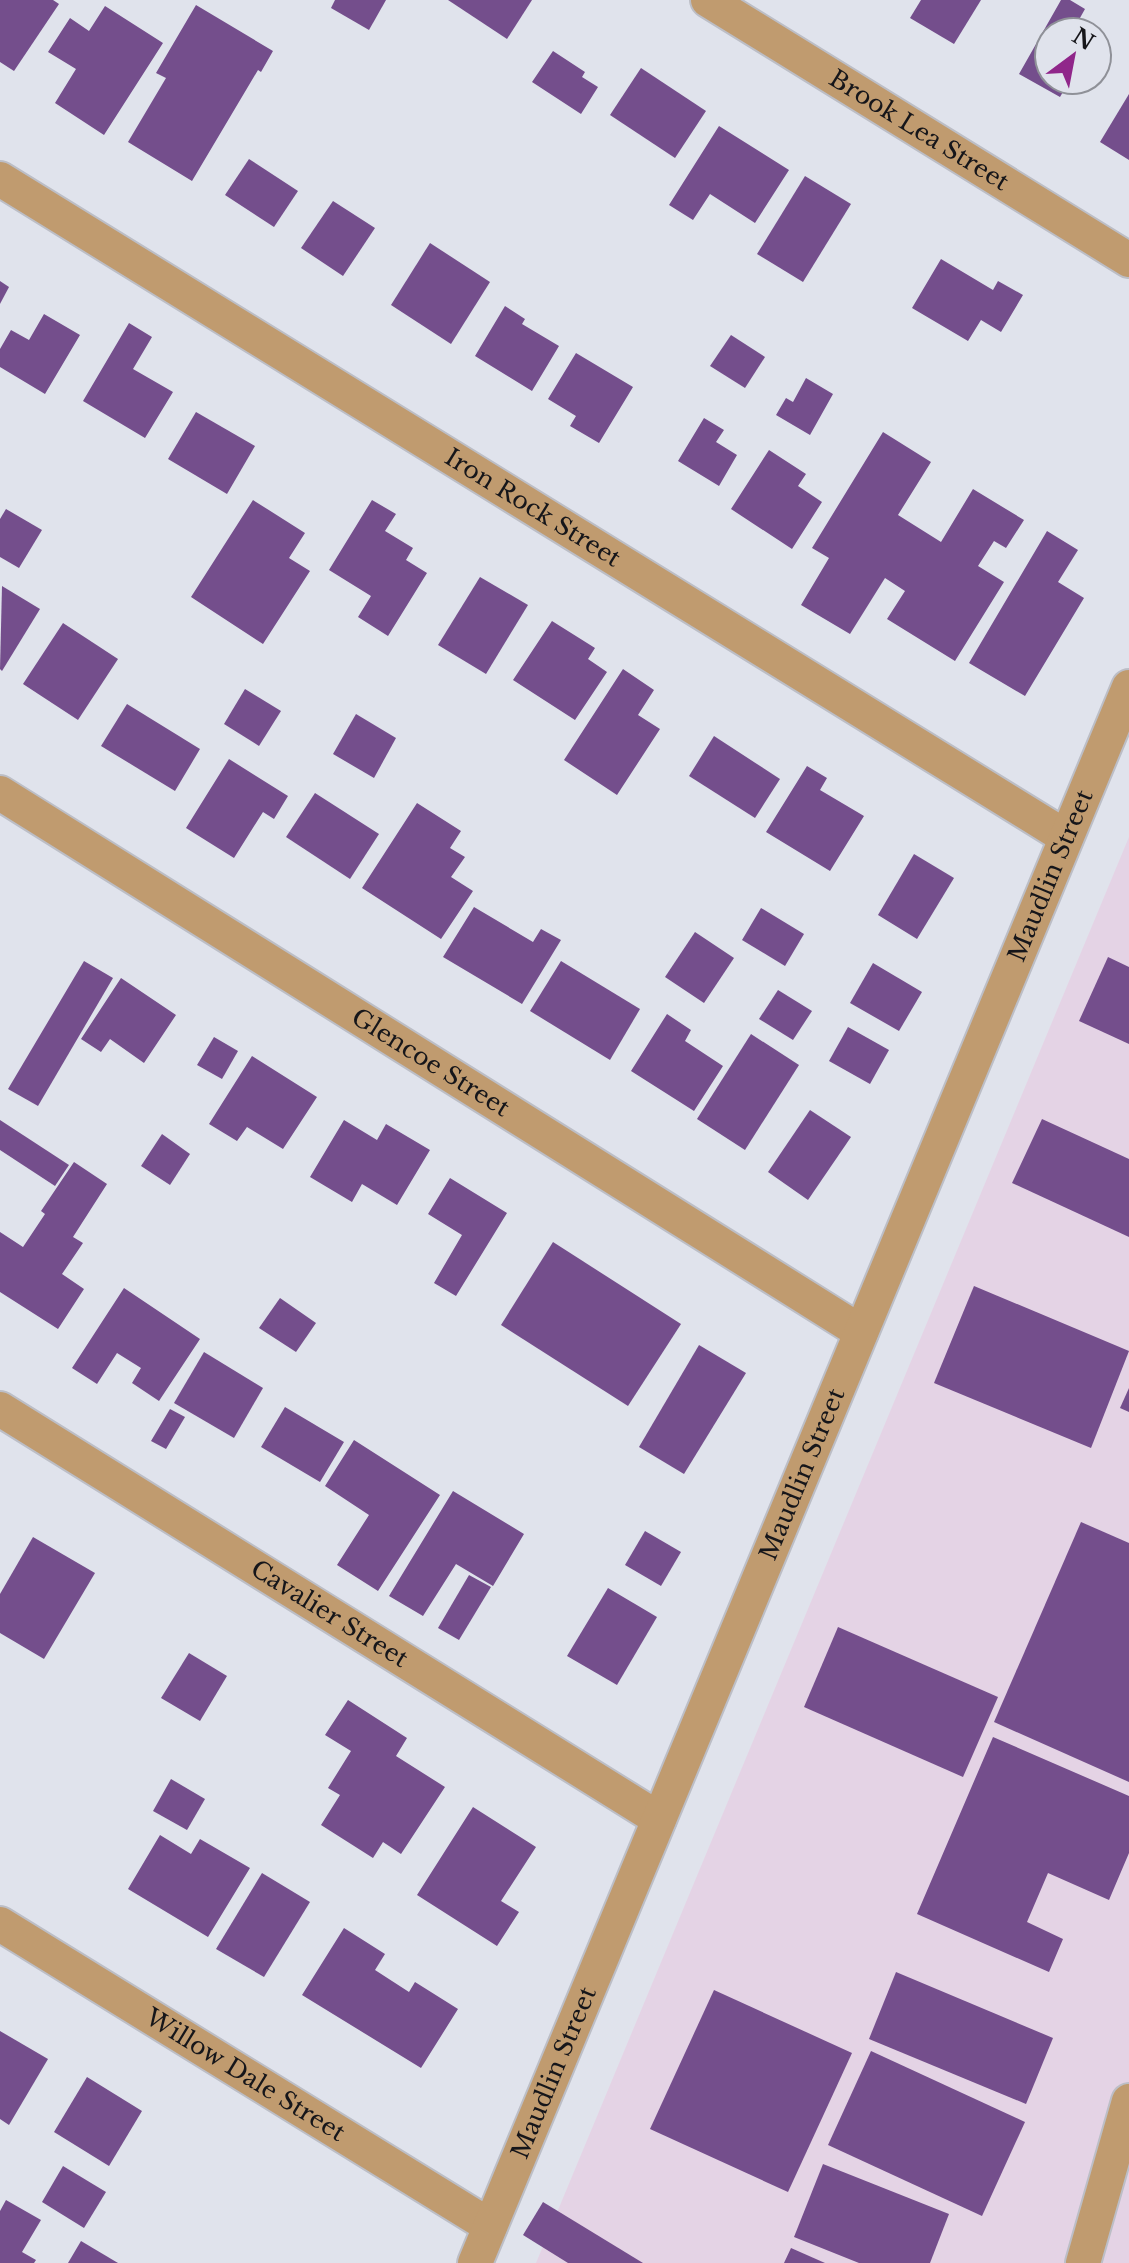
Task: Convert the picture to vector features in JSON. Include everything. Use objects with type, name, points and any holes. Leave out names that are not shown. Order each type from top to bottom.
[{"type":"street","name":"Brook Lea Street","points":[[708,0],[1129,260]]},
{"type":"street","name":"Iron Rock Street","points":[[0,179],[1066,837]]},
{"type":"street","name":"Maudlin Street","points":[[475,2263],[1129,687]]},
{"type":"street","name":"Glencoe Street","points":[[0,793],[861,1332]]},
{"type":"street","name":"Cavalier Street","points":[[0,1409],[659,1819]]},
{"type":"street","name":"Willow Dale Street","points":[[0,1924],[490,2226]]},
{"type":"street","points":[[1083,2263],[1129,2101]]},
{"type":"shaded area","points":[[1129,837],[1129,2263],[536,2263]]},
{"type":"building","points":[[0,0],[53,0],[59,4],[14,71],[0,62]]},
{"type":"building","points":[[335,0],[386,0],[369,30],[331,8]]},
{"type":"building","points":[[448,0],[532,0],[507,39]]},
{"type":"building","points":[[921,0],[981,0],[954,44],[910,18]]},
{"type":"building","points":[[1061,0],[1070,0],[1085,9],[1081,16],[1052,16]]},
{"type":"building","points":[[196,5],[273,51],[261,72],[258,70],[192,181],[128,142],[166,78],[156,73]]},
{"type":"building","points":[[105,6],[163,43],[104,135],[55,103],[76,69],[48,52],[70,18],[89,31]]},
{"type":"building","points":[[1033,49],[1033,82],[1019,74]]},
{"type":"building","points":[[553,51],[585,72],[582,77],[598,87],[581,114],[532,82]]},
{"type":"building","points":[[641,68],[706,111],[675,158],[610,115]]},
{"type":"building","points":[[1129,94],[1129,160],[1100,142]]},
{"type":"building","points":[[719,126],[789,170],[755,223],[710,194],[693,220],[669,205]]},
{"type":"building","points":[[249,159],[298,191],[274,227],[225,195]]},
{"type":"building","points":[[805,176],[851,204],[803,282],[757,254]]},
{"type":"building","points":[[333,201],[375,228],[343,276],[301,248]]},
{"type":"building","points":[[430,243],[490,282],[451,344],[391,305]]},
{"type":"building","points":[[941,259],[993,290],[998,281],[1023,295],[1001,332],[981,320],[968,341],[912,308]]},
{"type":"building","points":[[0,281],[9,287],[0,304]]},
{"type":"building","points":[[505,306],[525,319],[522,324],[559,346],[532,391],[475,356]]},
{"type":"building","points":[[44,314],[80,335],[45,394],[0,367],[0,349],[11,330],[29,340]]},
{"type":"building","points":[[129,323],[152,337],[133,369],[173,392],[145,438],[83,401]]},
{"type":"building","points":[[731,335],[765,357],[745,388],[710,366]]},
{"type":"building","points":[[576,353],[633,387],[599,443],[570,426],[576,416],[548,399]]},
{"type":"building","points":[[806,378],[833,394],[810,435],[776,415],[786,398],[793,402]]},
{"type":"building","points":[[196,412],[255,446],[227,494],[168,459]]},
{"type":"building","points":[[704,418],[724,430],[716,442],[737,455],[719,486],[678,461]]},
{"type":"building","points":[[883,432],[931,462],[898,515],[941,542],[973,489],[1024,520],[1006,548],[994,541],[978,566],[1004,582],[955,661],[887,619],[905,591],[885,578],[850,634],[801,605],[829,558],[812,548]]},
{"type":"building","points":[[769,450],[806,474],[798,486],[822,502],[792,549],[731,509]]},
{"type":"building","points":[[253,500],[305,533],[289,558],[310,571],[263,644],[191,597]]},
{"type":"building","points":[[372,500],[396,514],[385,531],[413,548],[406,560],[427,573],[388,636],[358,617],[371,596],[329,570]]},
{"type":"building","points":[[6,509],[42,530],[19,568],[0,557],[0,519]]},
{"type":"building","points":[[1047,531],[1078,550],[1058,582],[1084,598],[1025,696],[969,663]]},
{"type":"building","points":[[480,577],[528,605],[486,674],[438,645]]},
{"type":"building","points":[[2,586],[40,609],[2,671],[0,669]]},
{"type":"building","points":[[552,621],[595,648],[588,659],[607,672],[575,720],[513,680]]},
{"type":"building","points":[[63,623],[118,659],[78,720],[23,684]]},
{"type":"building","points":[[623,669],[654,690],[638,715],[660,729],[617,795],[564,760]]},
{"type":"building","points":[[245,689],[281,711],[259,746],[224,724]]},
{"type":"building","points":[[127,704],[200,749],[175,791],[101,746]]},
{"type":"building","points":[[356,714],[396,738],[374,778],[333,754]]},
{"type":"building","points":[[714,736],[780,779],[755,818],[689,776]]},
{"type":"building","points":[[229,759],[288,796],[274,819],[263,812],[234,858],[186,828]]},
{"type":"building","points":[[807,766],[827,778],[820,790],[864,816],[830,871],[766,832]]},
{"type":"building","points":[[315,793],[379,834],[350,879],[286,837]]},
{"type":"building","points":[[417,803],[461,831],[450,848],[465,857],[451,877],[473,891],[441,939],[362,888]]},
{"type":"building","points":[[914,854],[954,878],[917,939],[878,915]]},
{"type":"building","points":[[474,907],[533,942],[541,929],[561,940],[522,1004],[443,957]]},
{"type":"building","points":[[761,908],[804,934],[785,966],[742,940]]},
{"type":"building","points":[[695,932],[734,958],[704,1003],[665,977]]},
{"type":"building","points":[[1108,957],[1129,967],[1129,1044],[1079,1021]]},
{"type":"building","points":[[84,961],[113,978],[38,1106],[8,1089]]},
{"type":"building","points":[[561,961],[640,1009],[610,1060],[530,1011]]},
{"type":"building","points":[[873,963],[922,992],[899,1031],[850,1003]]},
{"type":"building","points":[[121,978],[176,1015],[144,1063],[110,1039],[101,1052],[81,1039]]},
{"type":"building","points":[[778,990],[812,1011],[793,1040],[759,1019]]},
{"type":"building","points":[[667,1014],[691,1030],[685,1041],[723,1066],[694,1111],[631,1071]]},
{"type":"building","points":[[848,1027],[889,1050],[870,1084],[829,1061]]},
{"type":"building","points":[[751,1034],[799,1065],[745,1150],[697,1119]]},
{"type":"building","points":[[214,1037],[238,1051],[222,1079],[197,1065]]},
{"type":"building","points":[[252,1056],[317,1097],[283,1149],[247,1127],[237,1141],[209,1124]]},
{"type":"building","points":[[810,1110],[851,1137],[808,1200],[768,1172]]},
{"type":"building","points":[[1042,1119],[1129,1159],[1129,1237],[1012,1183]]},
{"type":"building","points":[[0,1120],[69,1165],[55,1186],[0,1150]]},
{"type":"building","points":[[344,1120],[377,1140],[386,1124],[430,1150],[397,1205],[362,1184],[352,1202],[310,1177]]},
{"type":"building","points":[[162,1134],[190,1154],[170,1185],[141,1166]]},
{"type":"building","points":[[74,1162],[107,1184],[73,1237],[83,1243],[62,1274],[84,1289],[58,1329],[0,1292],[0,1232],[23,1247],[45,1214],[41,1211]]},
{"type":"building","points":[[450,1178],[507,1213],[456,1296],[434,1283],[462,1235],[428,1214]]},
{"type":"building","points":[[553,1242],[681,1324],[628,1406],[501,1325]]},
{"type":"building","points":[[974,1286],[1129,1351],[1091,1448],[934,1383]]},
{"type":"building","points":[[124,1288],[200,1339],[159,1401],[132,1383],[141,1368],[117,1353],[97,1384],[72,1368]]},
{"type":"building","points":[[280,1298],[316,1323],[296,1352],[259,1328]]},
{"type":"building","points":[[699,1345],[746,1373],[684,1474],[639,1447]]},
{"type":"building","points":[[204,1352],[263,1388],[234,1438],[174,1403]]},
{"type":"building","points":[[1129,1388],[1129,1412],[1120,1408]]},
{"type":"building","points":[[285,1407],[344,1442],[320,1482],[261,1447]]},
{"type":"building","points":[[170,1409],[185,1417],[166,1449],[151,1441]]},
{"type":"building","points":[[354,1440],[440,1495],[378,1591],[337,1565],[369,1515],[325,1486]]},
{"type":"building","points":[[453,1491],[524,1534],[493,1586],[456,1564],[423,1616],[389,1596]]},
{"type":"building","points":[[1081,1522],[1129,1543],[1129,1782],[994,1722]]},
{"type":"building","points":[[645,1531],[681,1552],[661,1586],[625,1565]]},
{"type":"building","points":[[33,1537],[95,1573],[44,1659],[0,1633],[0,1594]]},
{"type":"building","points":[[469,1575],[491,1587],[459,1640],[438,1628]]},
{"type":"building","points":[[608,1588],[657,1617],[617,1685],[567,1656]]},
{"type":"building","points":[[838,1627],[998,1697],[963,1777],[804,1707]]},
{"type":"building","points":[[189,1653],[227,1676],[200,1721],[161,1698]]},
{"type":"building","points":[[348,1700],[407,1738],[396,1756],[445,1787],[401,1854],[383,1842],[373,1858],[321,1825],[340,1795],[328,1788],[351,1751],[325,1735]]},
{"type":"building","points":[[993,1737],[1129,1796],[1129,1853],[1109,1900],[1048,1873],[1027,1922],[1063,1939],[1049,1972],[917,1914]]},
{"type":"building","points":[[171,1779],[205,1799],[187,1830],[153,1811]]},
{"type":"building","points":[[473,1807],[536,1847],[501,1901],[519,1912],[497,1946],[417,1895]]},
{"type":"building","points":[[160,1835],[191,1854],[200,1839],[250,1868],[208,1937],[128,1889]]},
{"type":"building","points":[[262,1873],[310,1902],[264,1977],[216,1949]]},
{"type":"building","points":[[344,1928],[385,1954],[375,1970],[409,1992],[415,1982],[458,2009],[421,2068],[302,1995]]},
{"type":"building","points":[[896,1972],[1053,2038],[1026,2104],[869,2039]]},
{"type":"building","points":[[714,1990],[852,2053],[788,2192],[650,2129]]},
{"type":"building","points":[[0,2031],[48,2059],[9,2125],[0,2119]]},
{"type":"building","points":[[871,2051],[1025,2122],[982,2216],[828,2145]]},
{"type":"building","points":[[87,2077],[142,2111],[109,2166],[54,2132]]},
{"type":"building","points":[[823,2164],[949,2214],[930,2263],[859,2263],[794,2237]]},
{"type":"building","points":[[63,2166],[106,2192],[84,2228],[42,2202]]},
{"type":"building","points":[[6,2200],[41,2220],[22,2252],[36,2260],[34,2263],[0,2263],[0,2211]]},
{"type":"building","points":[[543,2202],[643,2263],[568,2263],[523,2235]]},
{"type":"building","points":[[81,2241],[118,2263],[68,2263]]},
{"type":"building","points":[[791,2248],[825,2263],[784,2263]]}]
